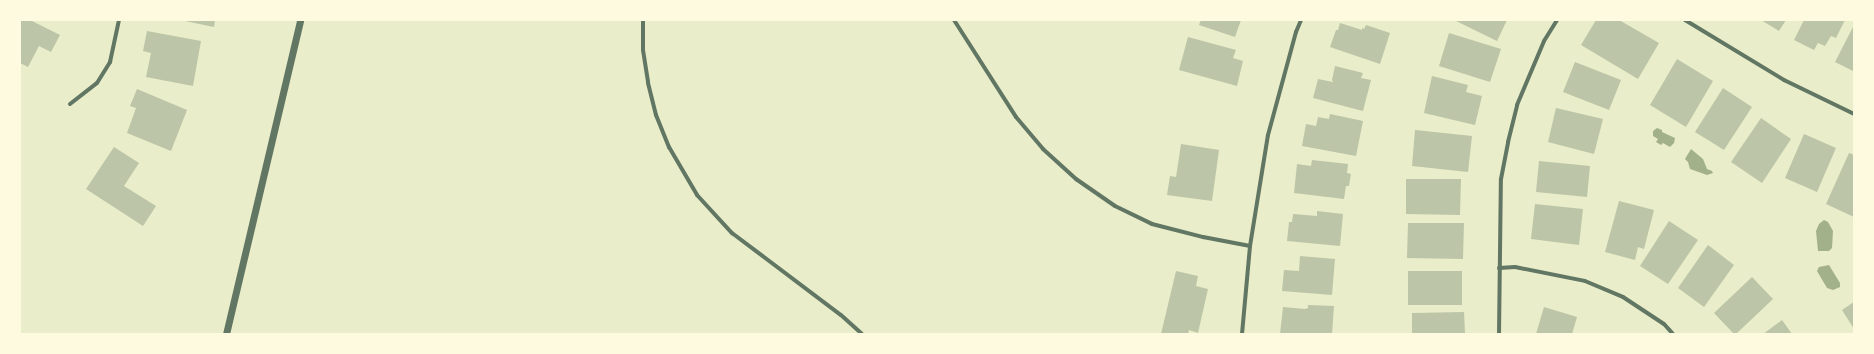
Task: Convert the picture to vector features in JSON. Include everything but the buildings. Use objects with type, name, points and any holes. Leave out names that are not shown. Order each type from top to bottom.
[{"type":"street","points":[[70,104],[97,83],[110,62],[120,20]]},
{"type":"street","points":[[226,334],[300,20]]},
{"type":"street","points":[[643,20],[643,50],[648,83],[656,115],[669,148],[698,195],[732,234],[841,315],[862,334]]},
{"type":"street","points":[[954,20],[1016,117],[1042,149],[1076,179],[1115,206],[1152,224],[1203,237],[1250,246]]},
{"type":"street","points":[[1242,334],[1250,246],[1268,135],[1296,32],[1301,20]]},
{"type":"street","points":[[1499,334],[1499,268],[1502,179],[1508,142],[1517,105],[1544,41],[1557,20]]},
{"type":"street","points":[[1685,20],[1784,80],[1854,114]]},
{"type":"street","points":[[1499,268],[1515,267],[1584,281],[1623,297],[1664,324],[1674,334]]},
{"type":"shaded area","points":[[1657,128],[1675,138],[1674,143],[1670,147],[1663,143],[1661,145],[1656,142],[1658,139],[1653,136],[1653,131]]},
{"type":"shaded area","points":[[1691,149],[1703,159],[1707,169],[1713,173],[1707,175],[1690,169],[1688,162],[1685,159]]},
{"type":"shaded area","points":[[1824,220],[1828,222],[1833,231],[1832,248],[1829,251],[1818,251],[1816,231],[1819,224]]},
{"type":"shaded area","points":[[1829,265],[1840,283],[1840,287],[1833,290],[1827,288],[1817,271],[1819,267]]}]
